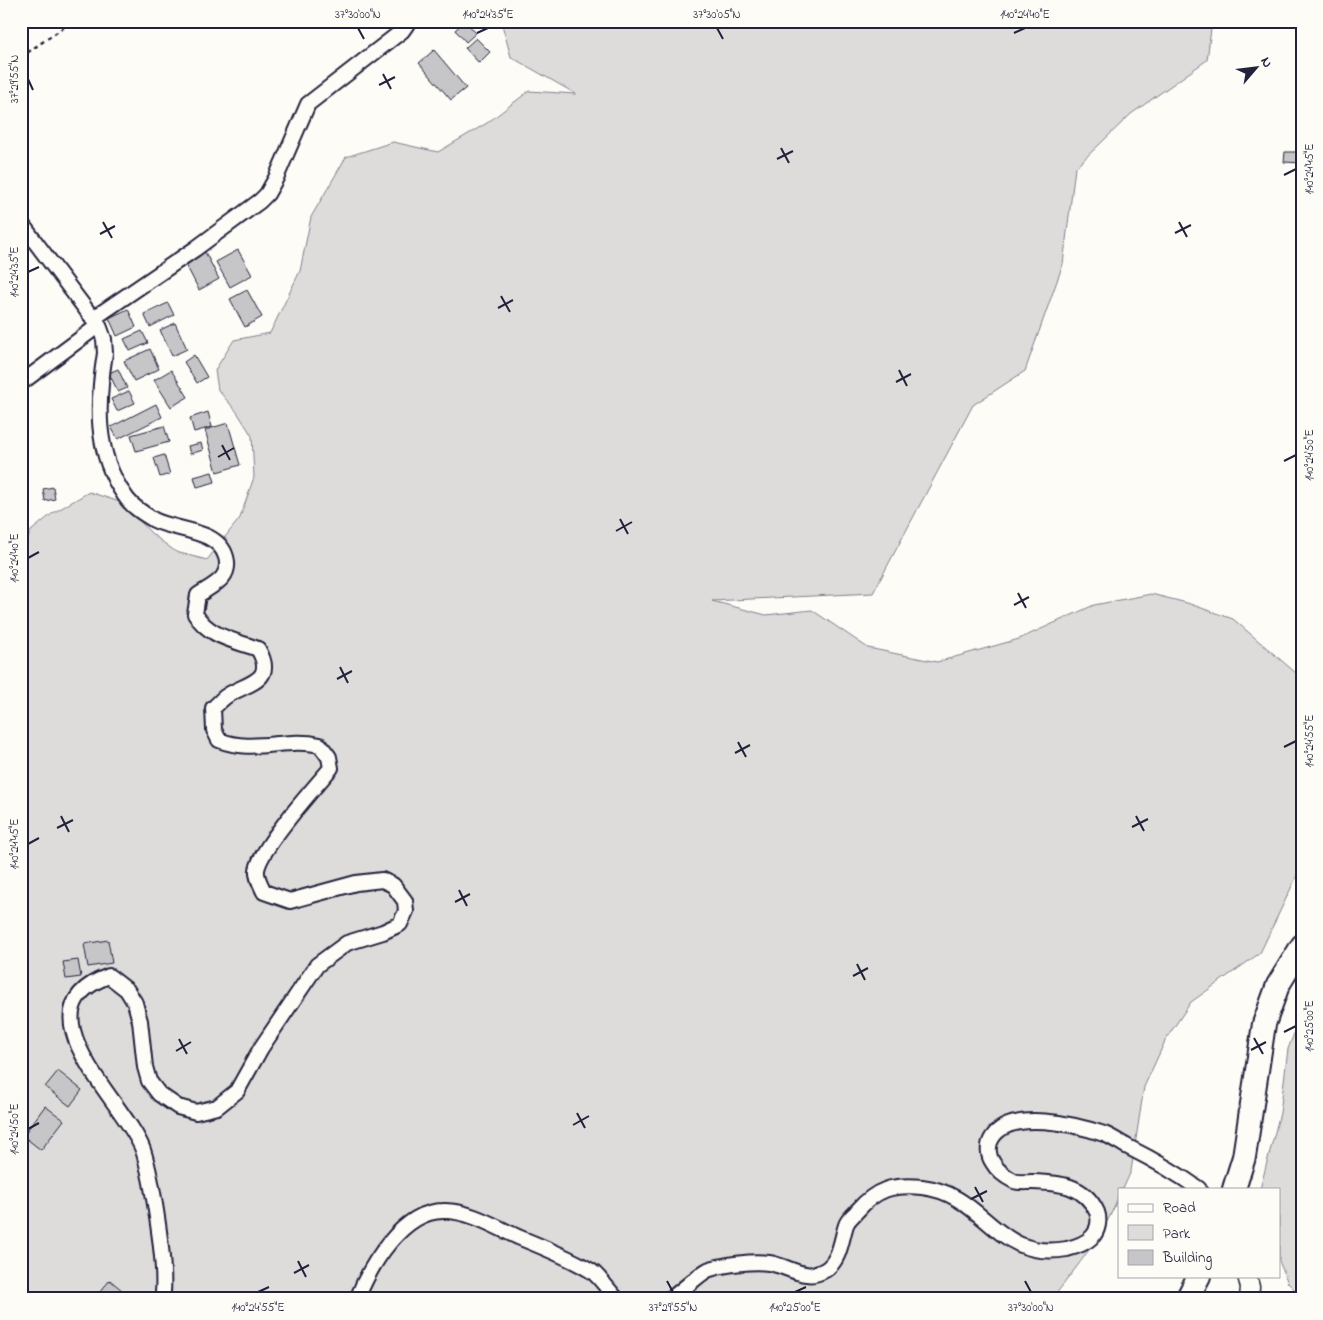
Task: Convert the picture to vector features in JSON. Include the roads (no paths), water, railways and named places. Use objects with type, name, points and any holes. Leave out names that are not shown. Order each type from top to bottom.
[{"type":"main road","points":[[1234,1188],[1244,1157],[1264,1024],[1278,985],[1302,946]]},
{"type":"main road","points":[[1187,1299],[1198,1278]]},
{"type":"street","points":[[21,383],[96,322],[260,201],[267,194],[276,178],[308,104],[402,31],[407,24],[406,21]]},
{"type":"street","points":[[21,223],[96,322],[104,339],[105,352],[100,438],[102,447],[125,496],[139,510],[156,520],[190,530],[216,542],[225,554],[229,567],[224,577],[198,595],[195,614],[201,624],[210,631],[258,649],[262,655],[264,666],[260,678],[248,687],[224,697],[214,708],[214,730],[219,740],[233,746],[255,748],[304,741],[320,745],[329,757],[331,768],[297,808],[258,861],[256,873],[264,892],[290,901],[356,883],[382,880],[393,885],[405,901],[406,911],[400,924],[383,932],[347,943],[318,966],[261,1048],[236,1091],[217,1107],[196,1112],[178,1108],[159,1094],[149,1081],[145,1066],[140,1021],[135,1003],[127,990],[116,979],[109,976],[94,982],[85,987],[78,997],[70,1023],[79,1047],[92,1072],[136,1135],[143,1150],[160,1238],[165,1286],[162,1299]]},
{"type":"street","points":[[670,1299],[708,1269],[768,1263],[806,1275],[816,1274],[828,1268],[838,1255],[847,1222],[870,1197],[887,1188],[923,1187],[945,1193],[970,1205],[1006,1238],[1028,1250],[1056,1251],[1084,1242],[1092,1237],[1098,1228],[1099,1217],[1092,1202],[1086,1196],[1070,1185],[1015,1182],[1000,1172],[989,1157],[988,1147],[993,1136],[1004,1127],[1026,1119],[1104,1134],[1197,1188]]},
{"type":"street","points":[[357,1299],[377,1258],[400,1230],[421,1216],[442,1210],[463,1214],[532,1243],[594,1273],[617,1299]]},
{"type":"street","points":[[1248,1278],[1250,1287],[1249,1299]]}]
